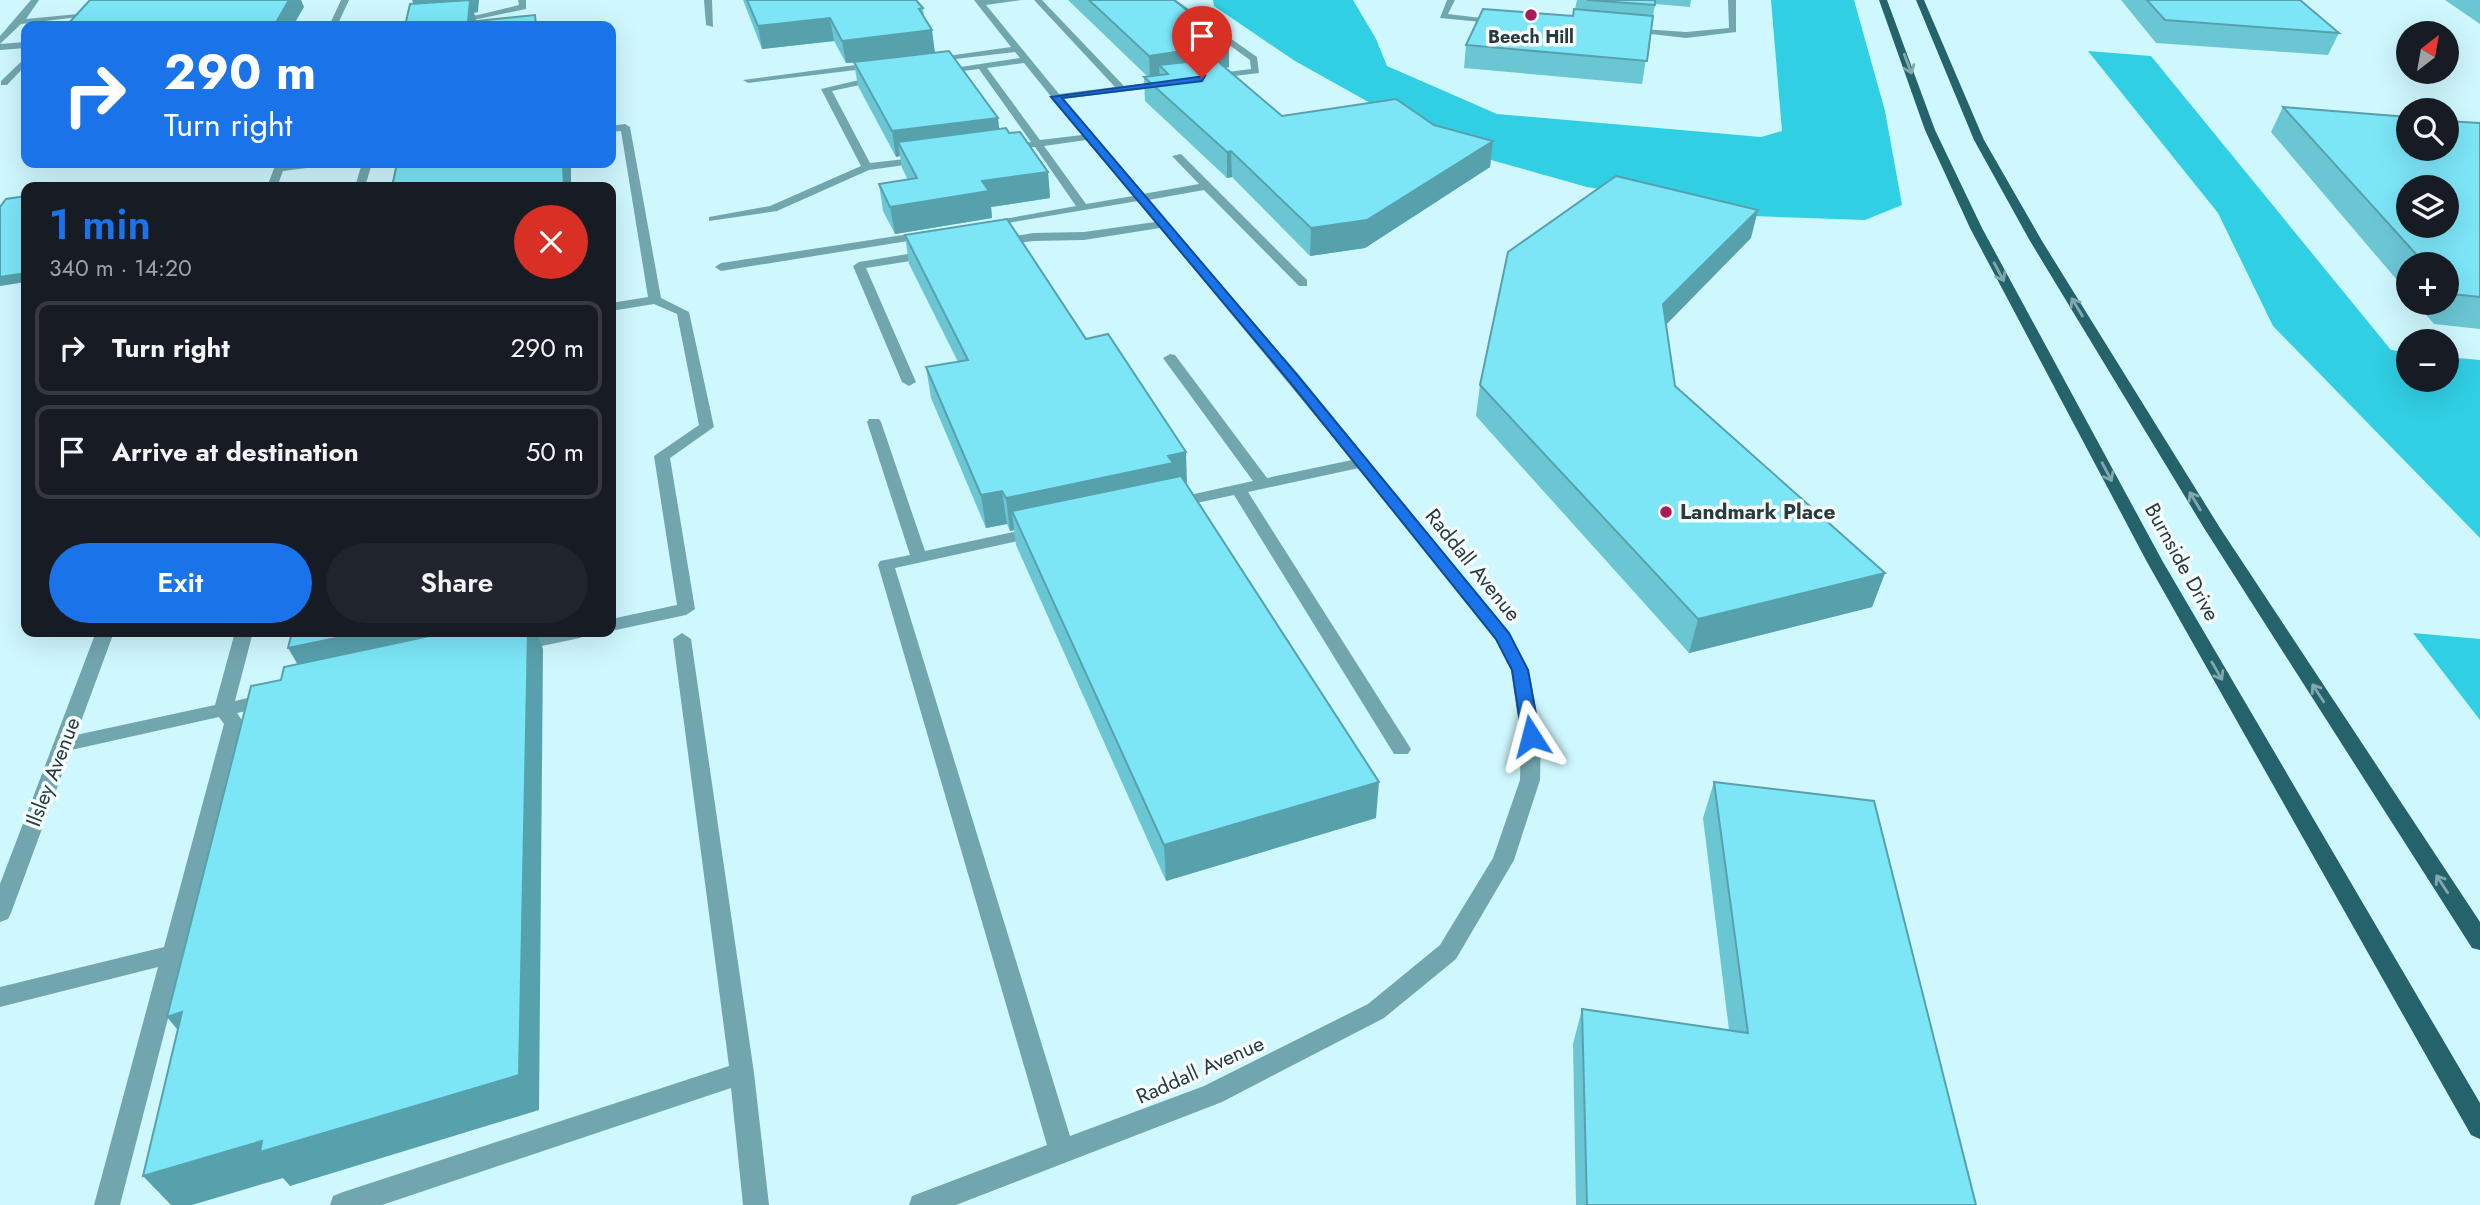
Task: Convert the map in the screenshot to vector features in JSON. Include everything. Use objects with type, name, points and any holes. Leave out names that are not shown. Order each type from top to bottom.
[{"type":"main road","name":"Burnside Drive","points":[[1884,0],[1930,130],[1976,228],[2155,562],[2480,1127]]},
{"type":"main road","name":"Burnside Drive","points":[[1920,0],[1979,140],[2036,241],[2219,540],[2480,941]]},
{"type":"street","points":[[0,41],[19,22],[35,0]]},
{"type":"street","points":[[336,21],[346,0]]},
{"type":"street","points":[[429,21],[498,13],[523,7],[523,0]]},
{"type":"street","points":[[708,0],[710,24]]},
{"type":"street","points":[[980,1],[1018,0]]},
{"type":"street","points":[[1038,0],[1121,88]]},
{"type":"street","points":[[1171,0],[1254,59],[1256,71],[1202,78]]},
{"type":"street","points":[[1451,0],[1443,16],[1511,22]]},
{"type":"street","points":[[1618,30],[1686,35],[1733,30],[1732,0]]},
{"type":"street","name":"Raddall Avenue","points":[[922,1205],[1213,1094],[1376,1011],[1448,952],[1503,860],[1530,780],[1531,736],[1520,670],[1503,637],[1362,463],[1021,55],[980,1]]},
{"type":"street","points":[[29,21],[105,13]]},
{"type":"street","points":[[0,47],[21,45]]},
{"type":"street","points":[[939,47],[946,57]]},
{"type":"street","points":[[920,60],[1021,55]]},
{"type":"street","points":[[930,72],[982,67],[1021,55]]},
{"type":"street","points":[[748,80],[893,63]]},
{"type":"street","points":[[2,83],[21,65]]},
{"type":"street","points":[[982,67],[1083,207]]},
{"type":"street","points":[[867,167],[826,89],[851,81],[891,77]]},
{"type":"street","points":[[2,83],[21,81]]},
{"type":"street","points":[[1056,97],[1175,82]]},
{"type":"street","points":[[616,128],[625,127],[655,300]]},
{"type":"street","points":[[998,149],[1089,137]]},
{"type":"street","points":[[1177,156],[1303,284]]},
{"type":"street","points":[[713,219],[773,209],[867,167],[933,158]]},
{"type":"street","points":[[979,227],[1206,186]]},
{"type":"street","points":[[979,246],[1032,237],[1084,236],[1164,224]]},
{"type":"street","points":[[721,268],[939,234]]},
{"type":"street","points":[[909,382],[859,266],[952,250]]},
{"type":"street","points":[[616,306],[655,300],[683,312],[707,427],[662,456],[686,609],[616,624]]},
{"type":"street","points":[[1170,358],[1263,484]]},
{"type":"street","points":[[874,422],[919,558]]},
{"type":"street","points":[[1158,506],[1362,463]]},
{"type":"street","points":[[1238,489],[1401,748]]},
{"type":"street","points":[[1052,529],[886,565],[1062,1151]]},
{"type":"street","name":"Ilsley Avenue","points":[[0,913],[103,637]]},
{"type":"street","points":[[223,710],[243,637]]},
{"type":"street","points":[[501,649],[557,637]]},
{"type":"street","points":[[682,639],[742,1073],[756,1205]]},
{"type":"street","points":[[63,745],[289,695]]},
{"type":"street","points":[[107,1205],[234,723],[223,710]]},
{"type":"street","points":[[0,997],[173,954]]},
{"type":"street","points":[[343,1205],[742,1073]]},
{"type":"shaded area","points":[[1213,0],[1353,0],[1376,39],[1387,66],[1497,114],[1761,137],[1782,131],[1771,0],[1854,0],[1885,111],[1902,205],[1865,220],[1753,216],[1587,187],[1491,160],[1408,124],[1295,61],[1214,6]]},
{"type":"shaded area","points":[[2088,51],[2151,56],[2391,350],[2396,351],[2396,392],[2459,392],[2459,358],[2480,360],[2480,538],[2273,326],[2218,213]]},
{"type":"shaded area","points":[[2413,633],[2480,639],[2480,720]]},
{"type":"building","points":[[90,0],[289,0],[277,21],[71,21]]},
{"type":"building","points":[[470,0],[468,21],[406,21],[410,4]]},
{"type":"building","points":[[747,0],[916,0],[923,8],[919,9],[932,30],[842,41],[830,18],[758,26]]},
{"type":"building","points":[[1089,0],[1174,0],[1229,44],[1149,56]]},
{"type":"building","points":[[1587,0],[1655,0],[1655,5]]},
{"type":"building","points":[[2147,0],[2300,0],[2339,33],[2165,20]]},
{"type":"building","points":[[1483,9],[1573,16],[1574,9],[1653,16],[1647,61],[1466,45]]},
{"type":"building","points":[[535,15],[536,21],[478,21]]},
{"type":"building","points":[[949,51],[998,118],[892,131],[854,62]]},
{"type":"building","points":[[1215,59],[1282,116],[1396,99],[1434,125],[1493,141],[1367,220],[1311,228],[1231,151],[1227,152],[1144,77],[1168,74],[1159,65]]},
{"type":"building","points":[[2283,107],[2396,116],[2396,161],[2459,161],[2459,122],[2480,123],[2480,297],[2459,295],[2459,252],[2414,252],[2401,238],[2459,238],[2459,175],[2396,175],[2396,232]]},
{"type":"building","points":[[1006,128],[1009,133],[1020,132],[1048,172],[982,181],[989,191],[890,207],[879,184],[917,178],[898,142]]},
{"type":"building","points":[[396,168],[563,168],[564,182],[393,182]]},
{"type":"building","name":"Landmark Place","points":[[1616,176],[1758,210],[1663,304],[1675,386],[1885,573],[1698,619],[1480,385],[1508,252]]},
{"type":"building","points":[[21,197],[21,274],[0,277],[0,207],[6,199]]},
{"type":"building","points":[[1007,219],[1086,339],[1108,334],[1186,452],[1168,456],[1173,463],[1006,498],[1002,491],[981,495],[926,367],[968,360],[905,235]]},
{"type":"building","points":[[1181,476],[1379,782],[1164,845],[1012,511]]},
{"type":"building","points":[[291,637],[341,637],[288,648]]},
{"type":"building","points":[[425,637],[528,637],[519,1075],[260,1152],[262,1141],[143,1176],[182,1012],[167,1017],[251,686],[281,680],[284,667]]},
{"type":"building","points":[[1714,782],[1874,801],[1976,1205],[1587,1205],[1582,1009],[1748,1033]]},
{"type":"place","name":"Beech Hill","points":[[1531,15]]},
{"type":"place","name":"Landmark Place","points":[[1666,512]]},
{"type":"route","points":[[1202,78],[1056,97],[1294,378],[1503,637],[1520,670],[1531,736]]}]
